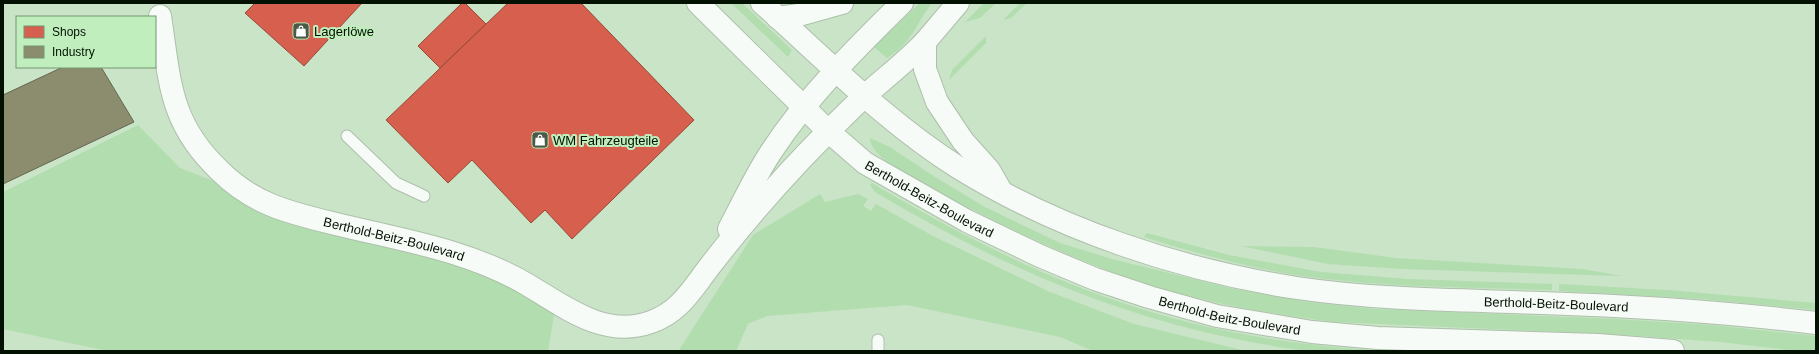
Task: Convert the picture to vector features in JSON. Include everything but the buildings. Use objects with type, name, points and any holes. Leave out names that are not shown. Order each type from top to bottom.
[{"type":"main road","name":"Berthold-Beitz-Boulevard","points":[[698,3],[828,131],[865,163],[987,232],[1095,279],[1194,310],[1272,327],[1357,337],[1598,345],[1673,351]]},
{"type":"main road","name":"Berthold-Beitz-Boulevard","points":[[762,3],[864,96],[921,142],[959,168],[1020,202],[1074,226],[1144,251],[1236,276],[1302,289],[1401,298],[1636,307],[1816,323]]},
{"type":"main road","points":[[778,18],[799,15],[842,3]]},
{"type":"main road","points":[[836,71],[902,3]]},
{"type":"main road","points":[[864,96],[899,68],[925,42],[958,3]]},
{"type":"main road","name":"Berthold-Beitz-Boulevard","points":[[160,16],[172,96],[182,121],[194,142],[209,160],[233,183],[276,208],[296,215],[430,246],[475,260],[514,276],[588,319],[612,326],[626,327],[642,324],[670,313],[688,296],[710,266],[779,184],[828,131],[864,96]]},
{"type":"main road","points":[[925,42],[925,69],[937,102],[963,141],[989,170],[1001,191]]},
{"type":"main road","name":"Berthold-Beitz-Boulevard","points":[[710,266],[768,158],[804,107],[836,71]]},
{"type":"lane","points":[[347,136],[396,183],[424,196]]},
{"type":"green space","points":[[731,3],[742,3],[792,50],[788,57]]},
{"type":"green space","points":[[920,3],[932,3],[909,39],[896,52],[887,58],[874,47]]},
{"type":"green space","points":[[984,3],[996,3],[980,18],[965,22]]},
{"type":"green space","points":[[1020,3],[1027,3],[1011,18],[1003,20]]},
{"type":"green space","points":[[986,36],[986,43],[949,80],[952,70]]},
{"type":"green space","points":[[138,125],[180,168],[362,238],[495,277],[555,310],[548,351],[108,351],[3,329],[3,192]]},
{"type":"green space","points":[[870,138],[890,147],[932,175],[985,207],[1060,243],[1112,259],[1230,288],[1308,302],[1375,309],[1617,319],[1712,325],[1816,336],[1816,351],[1797,351],[1720,342],[1625,335],[1334,322],[1265,312],[1197,298],[1153,286],[1096,266],[1012,230],[895,168],[872,146]]},
{"type":"green space","points":[[872,183],[961,233],[1022,263],[1053,277],[1150,312],[1216,329],[1284,341],[1353,349],[1387,351],[1311,351],[1281,347],[1231,338],[1138,314],[1047,280],[959,239],[875,192],[870,185]]},
{"type":"green space","points":[[820,194],[825,202],[858,194],[868,199],[863,206],[871,211],[876,204],[933,236],[1050,292],[1134,324],[1246,351],[1093,351],[1060,337],[907,305],[767,316],[748,324],[736,351],[657,351],[679,350],[753,235]]},
{"type":"green space","points":[[1147,233],[1229,255],[1321,272],[1407,279],[1552,284],[1552,290],[1391,285],[1295,275],[1219,259],[1144,237]]},
{"type":"green space","points":[[1241,246],[1314,247],[1396,258],[1582,269],[1622,276],[1401,269],[1328,264]]},
{"type":"green space","points":[[1559,284],[1667,290],[1816,303],[1816,310],[1702,299],[1559,291]]},
{"type":"place","name":"Lagerlöwe","points":[[301,31]]},
{"type":"place","name":"WM Fahrzeugteile","points":[[540,140]]}]
